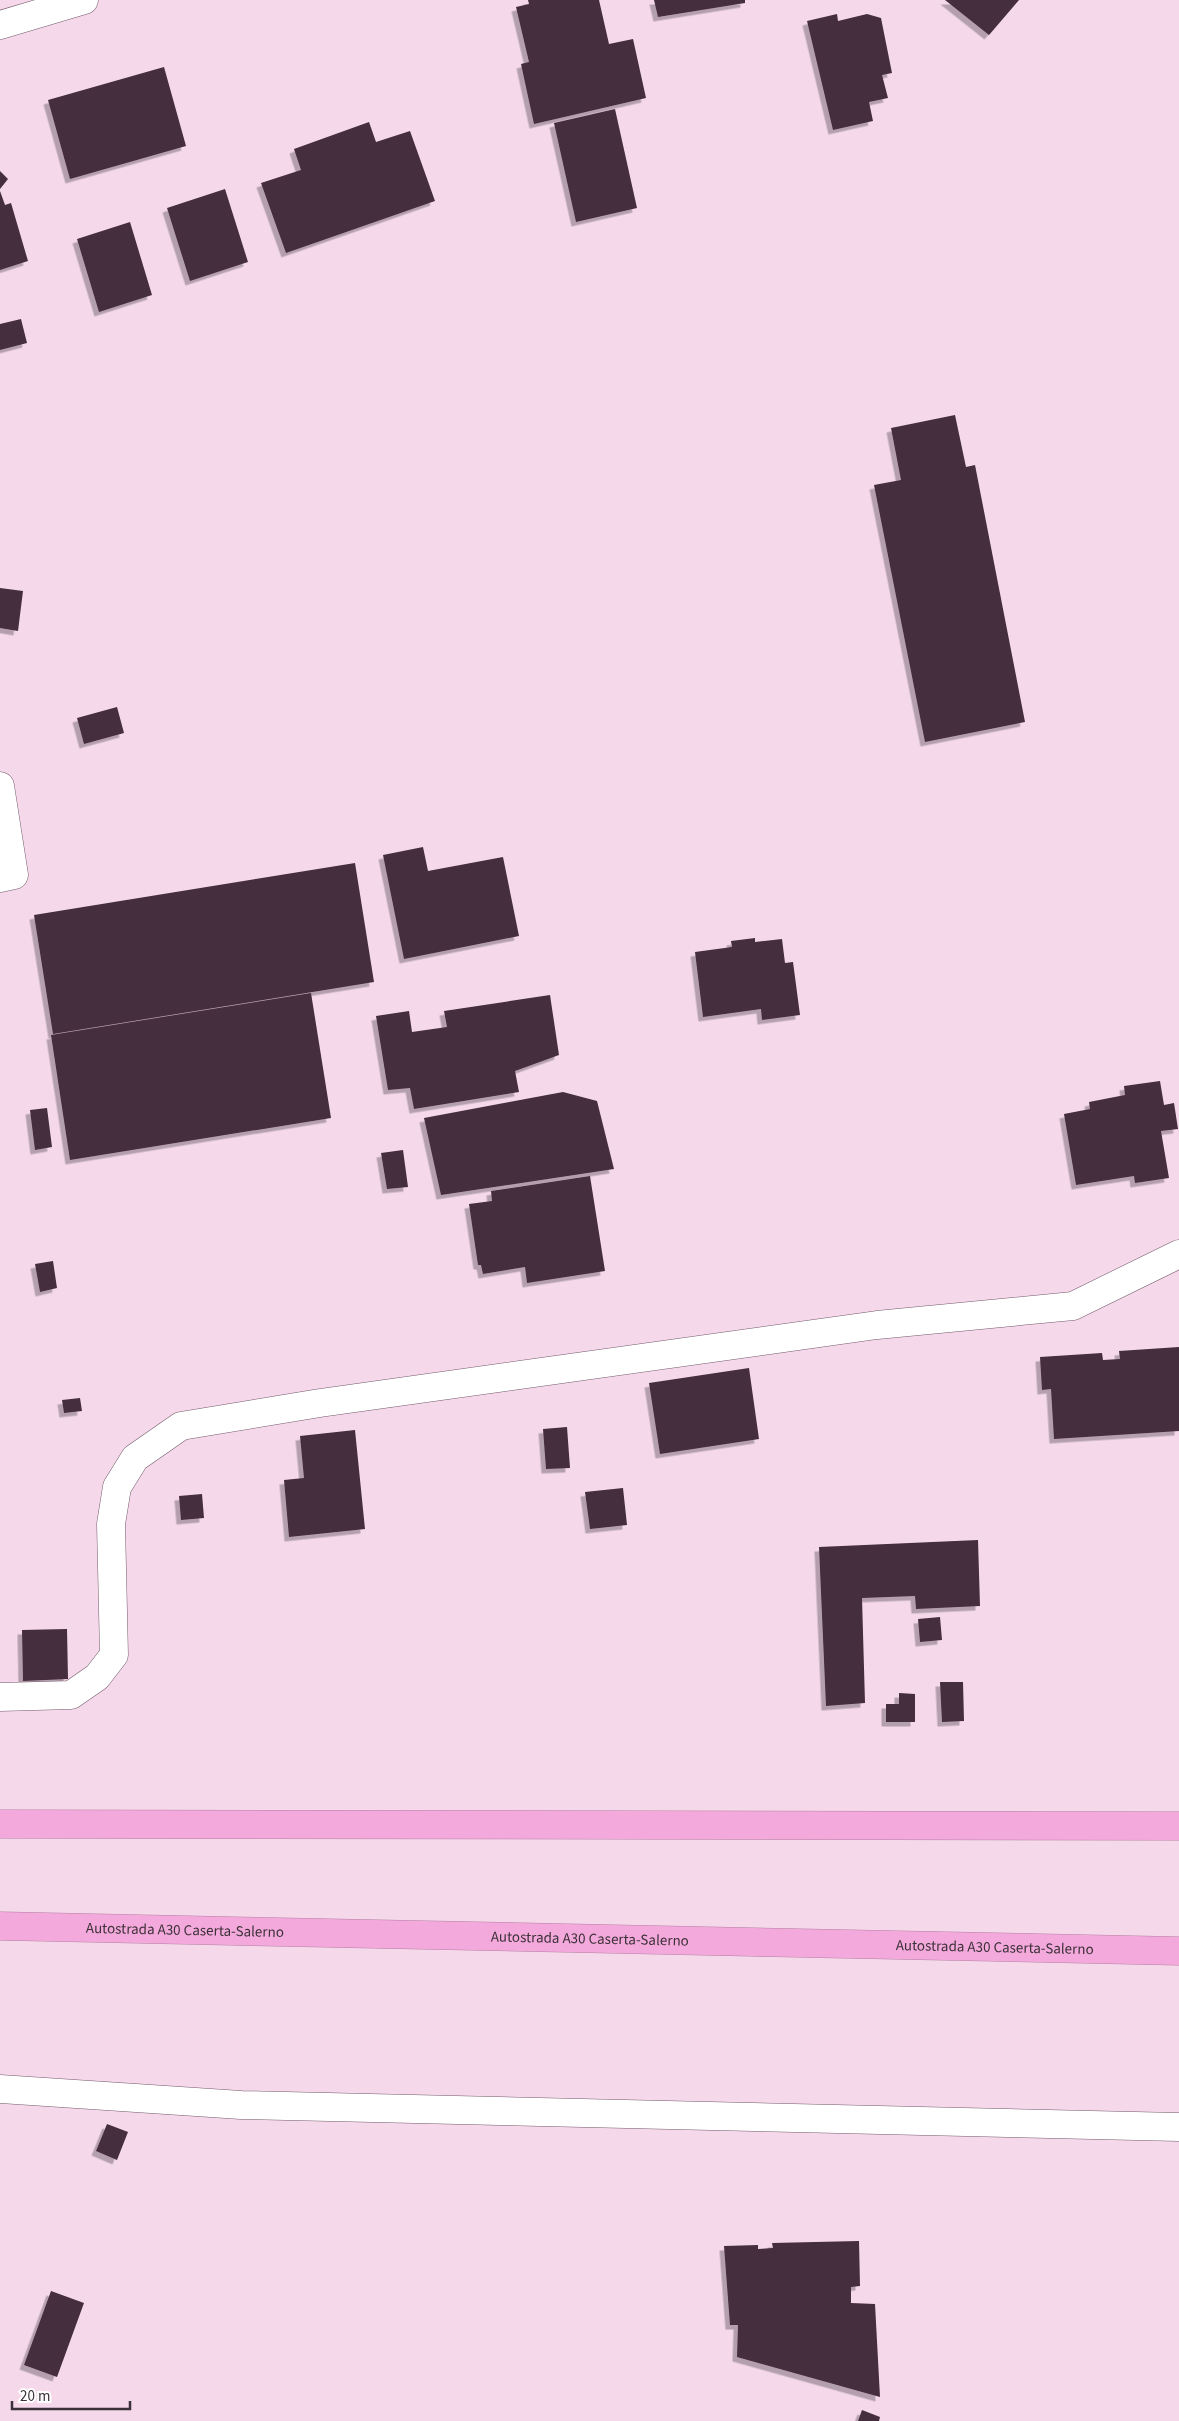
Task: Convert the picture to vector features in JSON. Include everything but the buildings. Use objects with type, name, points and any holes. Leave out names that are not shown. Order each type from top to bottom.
[{"type":"highway","points":[[0,1824],[1179,1826]]},
{"type":"highway","name":"Autostrada A30 Caserta-Salerno","points":[[0,1926],[1179,1951]]},
{"type":"street","points":[[0,25],[84,0]]},
{"type":"street","points":[[0,786],[14,875],[0,878]]},
{"type":"street","points":[[0,1696],[70,1695],[97,1677],[114,1655],[111,1524],[117,1486],[135,1458],[181,1426],[320,1403],[878,1325],[1074,1306],[1179,1254]]},
{"type":"street","points":[[0,2089],[241,2105],[1179,2128]]}]
